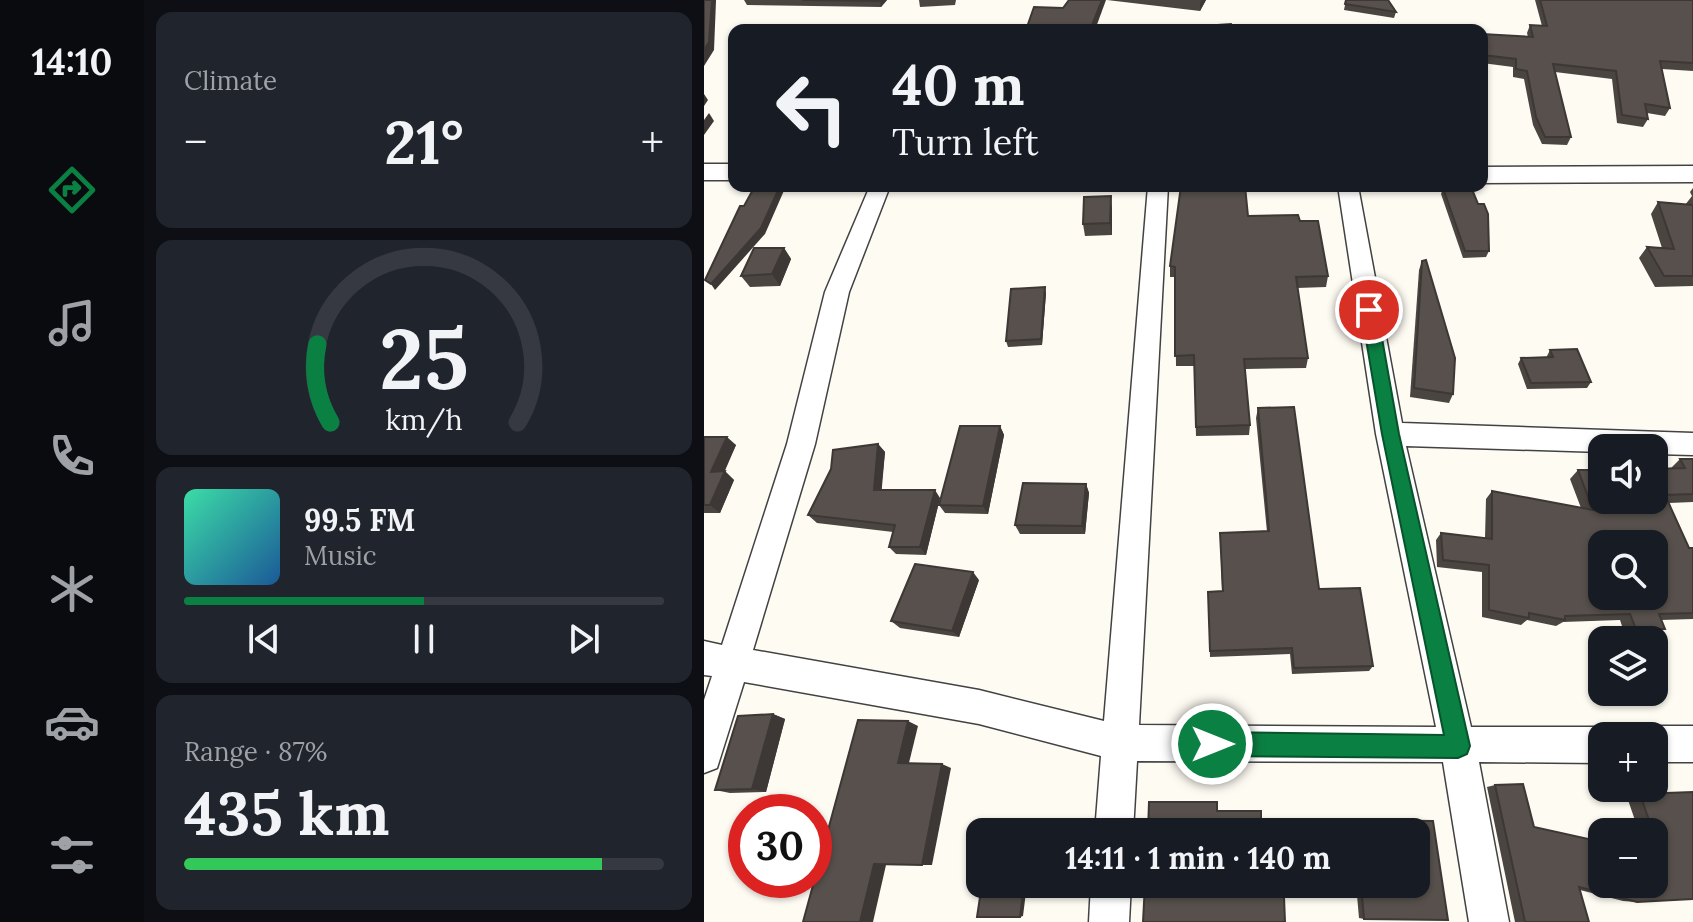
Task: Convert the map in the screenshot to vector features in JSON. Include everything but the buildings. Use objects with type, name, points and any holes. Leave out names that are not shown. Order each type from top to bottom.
[{"type":"street","points":[[704,172],[728,172]]},
{"type":"street","points":[[1488,175],[1693,174]]},
{"type":"street","points":[[704,755],[719,661],[801,444],[833,305],[878,192]]},
{"type":"street","points":[[1115,818],[1158,192]]},
{"type":"street","points":[[1349,192],[1390,434],[1458,746],[1489,922]]},
{"type":"street","points":[[1390,434],[1693,444]]},
{"type":"street","points":[[719,661],[979,707],[1120,743],[1588,745]]},
{"type":"street","points":[[1668,744],[1693,744]]},
{"type":"street","points":[[1109,922],[1110,898]]},
{"type":"route","points":[[1212,744],[1458,746],[1390,434],[1369,310]]}]
